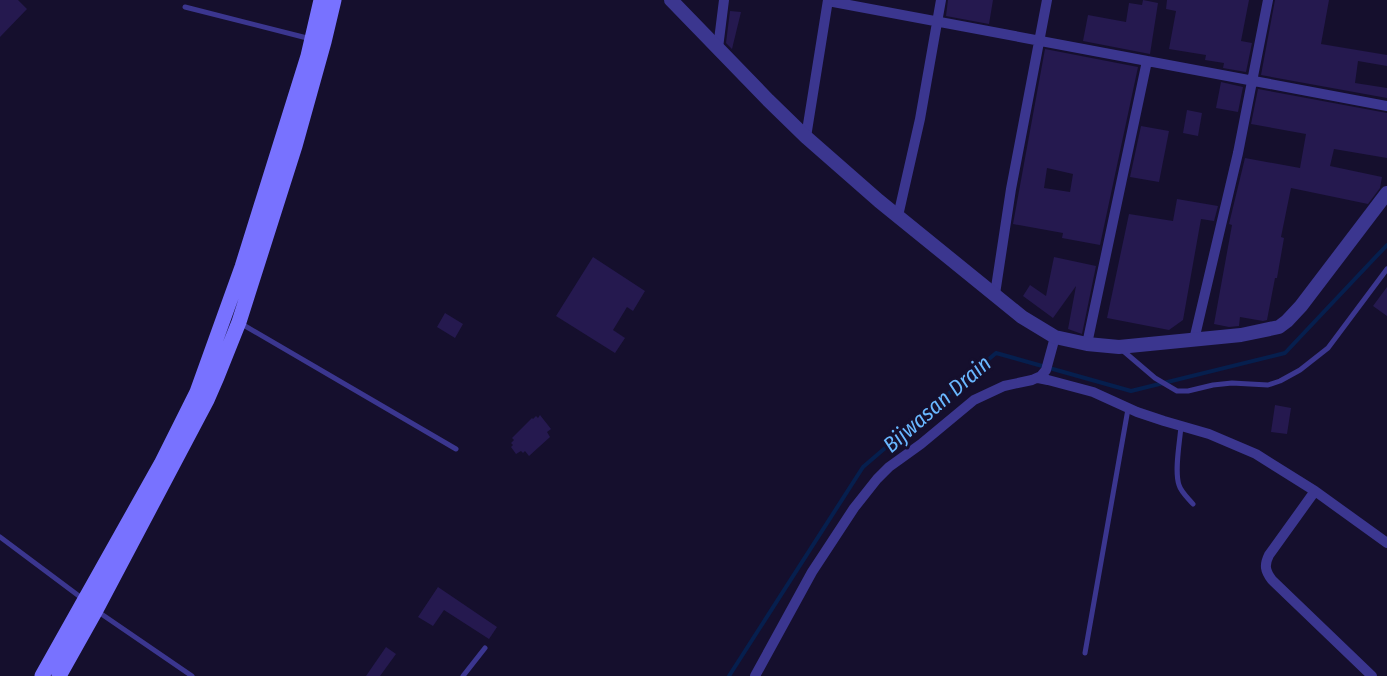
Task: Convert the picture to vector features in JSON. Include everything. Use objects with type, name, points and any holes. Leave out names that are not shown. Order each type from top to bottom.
[{"type":"main road","points":[[59,676],[90,605],[197,392],[242,267],[308,56],[321,0]]},
{"type":"main road","points":[[42,676],[90,605],[207,400],[217,377],[239,322],[296,146],[334,0]]},
{"type":"street","points":[[671,0],[806,137],[898,216],[1054,340],[1119,348],[1266,331],[1279,327],[1301,306],[1387,193]]},
{"type":"street","points":[[718,48],[724,0]]},
{"type":"street","points":[[898,216],[920,119],[940,0]]},
{"type":"street","points":[[995,294],[1011,189],[1047,0]]},
{"type":"street","points":[[1194,340],[1238,153],[1268,0]]},
{"type":"street","points":[[806,137],[828,1],[1387,106]]},
{"type":"street","points":[[1087,344],[1147,61]]},
{"type":"street","points":[[1044,376],[1054,340]]},
{"type":"street","points":[[755,676],[812,572],[854,508],[877,479],[974,400],[1004,386],[1044,376],[1093,392],[1128,408],[1209,434],[1256,454],[1315,491],[1387,543]]},
{"type":"street","points":[[1315,491],[1269,555],[1265,567],[1267,574],[1372,676]]},
{"type":"lane","points":[[185,7],[312,39]]},
{"type":"lane","points":[[1119,348],[1155,378],[1177,391],[1224,384],[1269,385],[1289,377],[1328,348],[1387,269]]},
{"type":"lane","points":[[239,322],[456,449]]},
{"type":"lane","points":[[1085,653],[1128,408]]},
{"type":"lane","points":[[1181,426],[1178,483],[1180,489],[1193,504]]},
{"type":"lane","points":[[0,537],[90,605],[192,676]]},
{"type":"lane","points":[[463,676],[485,648]]},
{"type":"building","points":[[0,0],[18,0],[27,9],[0,37]]},
{"type":"building","points":[[948,0],[993,0],[989,24],[946,16]]},
{"type":"building","points":[[1143,0],[1158,3],[1150,54],[1083,41],[1088,15],[1126,22],[1129,3],[1142,5]]},
{"type":"building","points":[[1167,0],[1249,0],[1241,41],[1252,43],[1246,72],[1223,68],[1224,63],[1205,60],[1206,55],[1169,49],[1176,11],[1166,9]]},
{"type":"building","points":[[1275,0],[1329,0],[1321,44],[1387,55],[1387,66],[1358,61],[1355,83],[1387,88],[1387,98],[1261,75]]},
{"type":"building","points":[[730,11],[741,12],[732,49],[726,43]]},
{"type":"building","points":[[1045,49],[1138,67],[1100,245],[1062,238],[1063,233],[1013,224]],"holes":[[[1047,168],[1073,174],[1070,192],[1044,188]]]},
{"type":"building","points":[[1221,82],[1243,87],[1238,112],[1216,108]]},
{"type":"building","points":[[1258,89],[1387,113],[1387,158],[1334,149],[1330,166],[1382,177],[1380,188],[1368,204],[1291,188],[1281,237],[1284,238],[1277,278],[1275,278],[1267,320],[1240,317],[1239,326],[1229,327],[1214,324],[1232,225],[1229,224],[1245,158],[1300,168],[1306,134],[1251,124]]},
{"type":"building","points":[[1187,110],[1202,113],[1198,136],[1183,133]]},
{"type":"building","points":[[1141,126],[1169,131],[1159,182],[1130,177]]},
{"type":"building","points":[[1177,199],[1218,206],[1214,221],[1201,219],[1183,320],[1169,330],[1107,318],[1129,214],[1173,221]]},
{"type":"building","points":[[593,257],[645,291],[633,311],[627,307],[613,330],[625,338],[615,353],[556,316]]},
{"type":"building","points":[[1054,257],[1096,266],[1082,334],[1068,329],[1076,286],[1053,318],[1023,296],[1030,285],[1046,296]]},
{"type":"building","points":[[1387,287],[1387,316],[1373,306]]},
{"type":"building","points":[[445,313],[463,324],[455,338],[437,327]]},
{"type":"building","points":[[1275,405],[1291,408],[1287,434],[1271,432]]},
{"type":"building","points":[[540,415],[551,429],[547,432],[550,437],[529,456],[525,451],[516,454],[511,447],[514,440],[512,438],[532,418],[536,416],[538,418]]},
{"type":"building","points":[[438,587],[497,627],[489,639],[444,610],[433,626],[418,617]]},
{"type":"building","points":[[386,647],[396,654],[380,676],[366,676]]},
{"type":"waterway","name":"Bijwasan Drain","points":[[729,676],[863,467],[996,353],[1131,391],[1285,353],[1387,245]]}]
